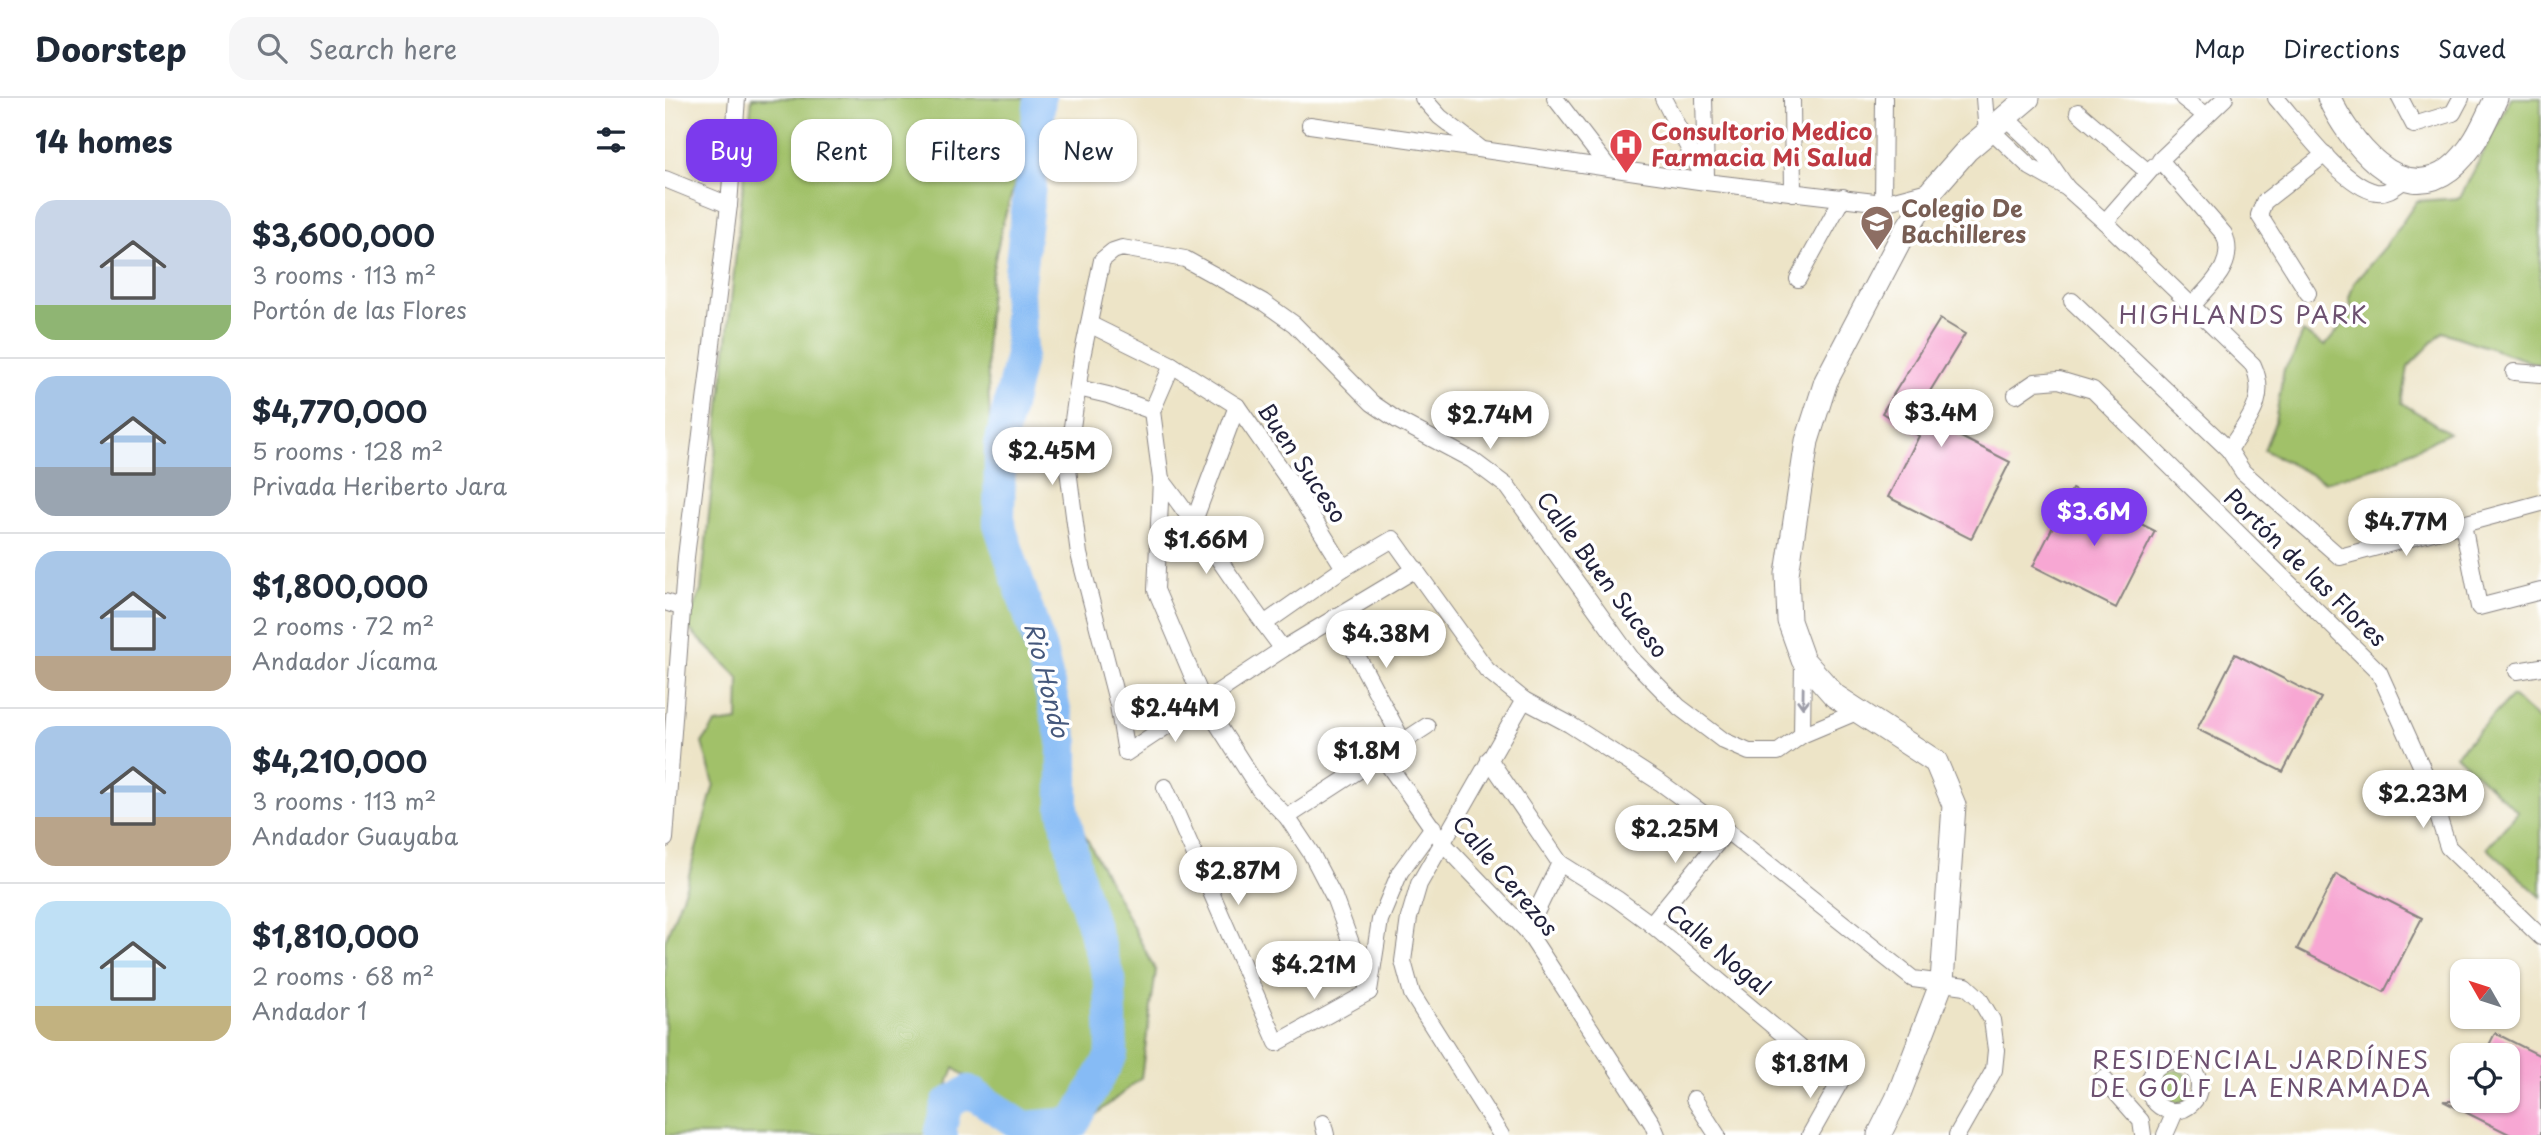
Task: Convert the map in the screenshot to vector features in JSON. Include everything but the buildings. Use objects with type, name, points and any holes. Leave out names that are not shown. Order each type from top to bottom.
[{"type":"main road","points":[[1879,1135],[1897,1099],[1942,982],[1954,805],[1936,762],[1835,695],[1803,660],[1789,621],[1787,574],[1807,441],[1826,381],[1902,236],[1932,190],[1967,150],[2028,98]]},
{"type":"main road","points":[[2329,98],[2340,121],[2369,157],[2387,172],[2406,179],[2433,180],[2451,168],[2474,143],[2496,98]]},
{"type":"street","points":[[665,839],[687,557],[729,205],[737,98]]},
{"type":"street","points":[[1423,98],[1440,117],[1482,150]]},
{"type":"street","points":[[1555,98],[1608,167]]},
{"type":"street","points":[[1663,98],[1706,182]]},
{"type":"street","points":[[1704,98],[1706,182]]},
{"type":"street","points":[[1792,98],[1793,193]]},
{"type":"street","points":[[1883,203],[1884,98]]},
{"type":"street","points":[[1984,98],[1995,127],[2030,167],[2067,188],[2193,305],[2253,365],[2260,379],[2260,396],[2228,450]]},
{"type":"street","points":[[2183,98],[2206,116]]},
{"type":"street","points":[[2105,222],[2148,172],[2225,98]]},
{"type":"street","points":[[2276,98],[2350,178],[2377,192],[2388,191],[2406,179]]},
{"type":"street","points":[[2400,98],[2414,125],[2453,113],[2461,98]]},
{"type":"street","points":[[2078,112],[2148,172]]},
{"type":"street","points":[[1310,125],[1706,182],[1883,203],[1932,190]]},
{"type":"street","points":[[2308,293],[2259,215],[2264,201],[2325,154]]},
{"type":"street","points":[[2160,160],[2224,234],[2228,244],[2226,265],[2193,305]]},
{"type":"street","points":[[665,179],[729,205]]},
{"type":"street","points":[[1798,279],[1843,197]]},
{"type":"street","name":"Calle Buen Suceso","points":[[1089,324],[1103,260],[1113,251],[1122,248],[1185,259],[1263,302],[1294,324],[1372,403],[1397,420],[1472,460],[1508,487],[1631,658],[1679,707],[1724,741],[1749,752],[1778,752],[1802,735],[1859,711]]},
{"type":"street","points":[[2072,301],[2228,450],[2243,471],[2340,557],[2541,502]]},
{"type":"street","points":[[1089,324],[1067,463],[1079,554],[1118,705],[1126,753],[1283,649],[1416,569]]},
{"type":"street","name":"Buen Suceso","points":[[1089,324],[1172,365],[1237,406],[1293,486],[1344,568]]},
{"type":"street","points":[[1172,365],[1152,411],[1161,479],[1156,590],[1204,703],[1259,789],[1286,817],[1311,853],[1335,897],[1369,992]]},
{"type":"street","points":[[2514,372],[2541,374]]},
{"type":"street","name":"Portón de las Flores","points":[[2016,395],[2035,382],[2059,380],[2093,390],[2379,672],[2424,772],[2448,847],[2541,937]]},
{"type":"street","points":[[1078,388],[1108,395],[1152,411]]},
{"type":"street","points":[[1193,520],[1237,406]]},
{"type":"street","points":[[1161,479],[1193,520],[1223,569],[1283,649]]},
{"type":"street","points":[[2463,524],[2479,607],[2541,590]]},
{"type":"street","points":[[1264,624],[1344,568],[1393,539],[1487,670],[1524,700],[1569,724],[1661,783],[1727,831],[1913,979],[1966,986],[1979,998],[1992,1020],[1996,1049],[1994,1070],[1957,1135]]},
{"type":"street","points":[[665,602],[683,608]]},
{"type":"street","points":[[1336,616],[1403,742]]},
{"type":"street","points":[[1802,735],[1803,660]]},
{"type":"street","points":[[2517,671],[2541,667]]},
{"type":"street","points":[[1501,1135],[1412,994],[1403,961],[1409,918],[1419,884],[1524,700]]},
{"type":"street","points":[[1286,817],[1427,726]]},
{"type":"street","name":"Calle Cerezos","points":[[1383,756],[1443,843],[1527,931],[1652,1123],[1657,1135]]},
{"type":"street","name":"Calle Nogal","points":[[1489,759],[1560,863],[1651,923],[1840,1082],[1810,1135]]},
{"type":"street","points":[[1165,787],[1277,1043],[1369,992]]},
{"type":"street","points":[[1369,992],[1380,920],[1400,872],[1433,827]]},
{"type":"street","points":[[1651,923],[1727,831]]},
{"type":"street","points":[[1527,931],[1560,863]]},
{"type":"street","points":[[2103,1079],[2141,1121],[2143,1135]]},
{"type":"street","points":[[1694,1099],[1717,1135]]},
{"type":"street","points":[[2165,1135],[2175,1112]]},
{"type":"green space","points":[[752,98],[1028,98],[1025,151],[1025,119],[906,119],[906,182],[1015,182],[991,277],[986,338],[996,549],[1014,594],[1076,818],[1156,971],[1141,1078],[1093,1117],[1026,1117],[954,1068],[930,1130],[932,1135],[665,1135],[665,941],[686,886],[714,784],[702,743],[715,724],[738,721],[739,678],[685,625],[701,591],[743,182],[777,182],[777,119],[750,119]]},
{"type":"green space","points":[[2511,98],[2541,98],[2540,365],[2443,332],[2408,367],[2402,403],[2449,433],[2383,465],[2325,482],[2264,450],[2275,422],[2284,369],[2293,357],[2303,332],[2325,346],[2353,312],[2349,298],[2354,283],[2386,246],[2417,201],[2460,198]]},
{"type":"green space","points":[[2512,696],[2541,721],[2541,897],[2487,848],[2518,812],[2456,755]]},
{"type":"green space","points":[[2174,1070],[2186,1075],[2191,1087],[2186,1099],[2174,1104],[2162,1099],[2157,1087],[2162,1075]]},
{"type":"waterway","name":"Rio Hondo","points":[[942,1135],[940,1131],[947,1104],[969,1091],[1023,1127],[1074,1123],[1112,1054],[1110,982],[1079,881],[1063,808],[1063,743],[1040,647],[999,524],[1000,445],[1021,354],[1018,290],[1040,98]]},
{"type":"place","name":"Consultorio Medico Farmacia Mi Salud","points":[[1626,175]]},
{"type":"place","name":"Colegio De Bachilleres","points":[[1877,252]]},
{"type":"district","name":"HIGHLANDS PARK","points":[[2244,316]]},
{"type":"district","name":"RESIDENCIAL JARDÍNES DE GOLF LA ENRAMADA","points":[[2261,1075]]}]
